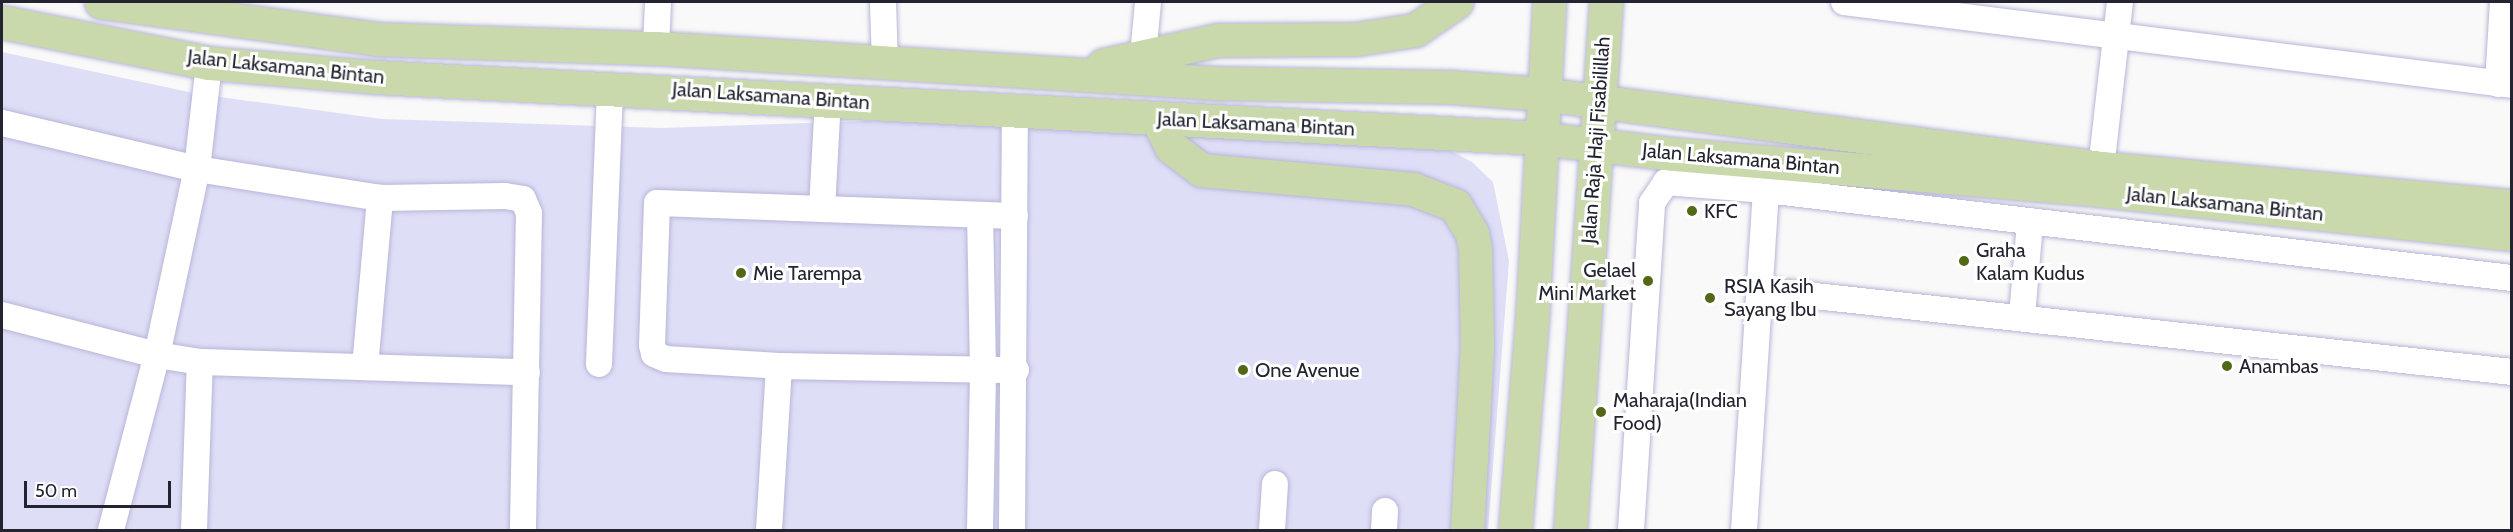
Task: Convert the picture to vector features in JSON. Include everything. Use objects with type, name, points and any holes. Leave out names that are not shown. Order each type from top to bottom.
[{"type":"main road","name":"Jalan Laksamana Bintan","points":[[101,2],[231,10],[378,39],[656,48],[1216,83],[1452,87],[1543,94],[1601,103],[1671,108],[2100,179],[2511,234]]},
{"type":"main road","points":[[1066,73],[1218,40],[1356,39],[1415,30],[1456,2]]},
{"type":"main road","points":[[1515,531],[1532,320],[1539,138],[1549,2]]},
{"type":"main road","name":"Jalan Raja Haji Fisabilillah","points":[[1570,531],[1596,146],[1601,103],[1605,2]]},
{"type":"main road","name":"Jalan Laksamana Bintan","points":[[2,22],[209,63],[375,77],[610,87],[1016,112],[1539,138],[1596,146],[2511,206]]},
{"type":"main road","points":[[375,77],[378,39]]},
{"type":"main road","points":[[1156,119],[1171,147],[1201,170],[1413,189],[1455,205],[1472,233],[1475,248],[1477,346],[1467,531]]},
{"type":"street","points":[[656,48],[658,2]]},
{"type":"street","points":[[883,2],[885,64]]},
{"type":"street","points":[[1143,56],[1148,2]]},
{"type":"street","points":[[1844,2],[2505,85],[2503,2]]},
{"type":"street","points":[[2100,179],[2120,2]]},
{"type":"street","points":[[111,531],[157,355],[197,169],[209,63]]},
{"type":"street","points":[[599,364],[610,87]]},
{"type":"street","points":[[822,209],[828,99]]},
{"type":"street","points":[[1012,531],[1016,370],[1016,112]]},
{"type":"street","points":[[2,123],[197,169],[380,198],[505,196],[525,202],[529,213],[523,531]]},
{"type":"street","points":[[1631,531],[1654,196],[1662,185],[1672,182],[1766,190],[2030,223],[2511,278]]},
{"type":"street","points":[[1744,531],[1766,190]]},
{"type":"street","points":[[365,367],[380,198]]},
{"type":"street","points":[[1016,216],[657,203],[654,354],[666,359],[779,366],[1016,370]]},
{"type":"street","points":[[980,215],[983,369],[980,531]]},
{"type":"street","points":[[2022,316],[2030,223]]},
{"type":"street","points":[[1760,290],[2022,316],[2511,372]]},
{"type":"street","points":[[2,315],[157,355],[200,362],[527,372]]},
{"type":"street","points":[[194,531],[200,362]]},
{"type":"street","points":[[769,531],[779,366]]},
{"type":"street","points":[[1272,531],[1275,484]]},
{"type":"shaded area","points":[[2,52],[198,94],[382,119],[662,128],[1015,116],[1398,123],[1472,162],[1493,182],[1509,261],[1488,530],[2,530]]},
{"type":"place","name":"KFC","points":[[1692,211]]},
{"type":"place","name":"Graha Kalam Kudus","points":[[1964,261]]},
{"type":"place","name":"Mie Tarempa","points":[[741,273]]},
{"type":"place","name":"Gelael Mini Market","points":[[1648,281]]},
{"type":"place","name":"RSIA Kasih Sayang Ibu","points":[[1710,298]]},
{"type":"place","name":"Anambas","points":[[2227,366]]},
{"type":"place","name":"One Avenue","points":[[1243,370]]},
{"type":"place","name":"Maharaja(Indian Food)","points":[[1601,412]]}]
